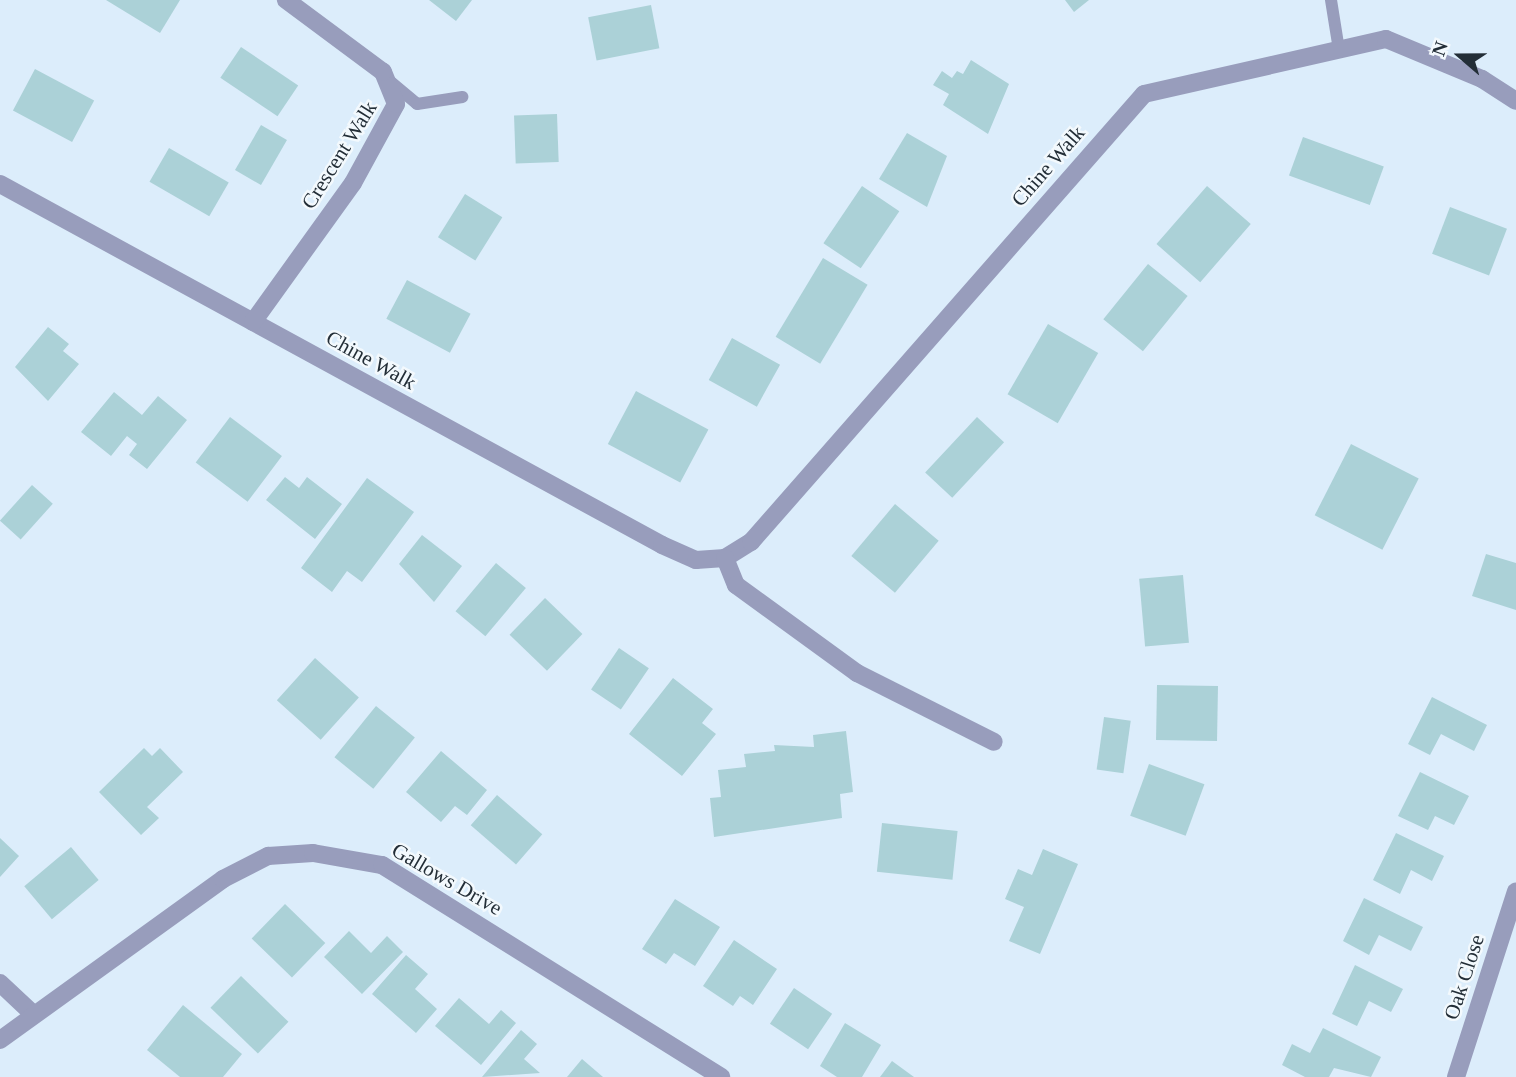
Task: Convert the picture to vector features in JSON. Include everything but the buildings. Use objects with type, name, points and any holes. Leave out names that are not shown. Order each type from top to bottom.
[{"type":"street","name":"Crescent Walk","points":[[253,321],[392,119],[391,82],[286,0]]},
{"type":"street","name":"Chine Walk","points":[[0,184],[662,545],[696,560],[725,558],[751,542],[1144,94],[1386,39],[1482,79],[1516,101]]},
{"type":"street","points":[[725,558],[736,585],[857,673],[994,743]]},
{"type":"street","name":"Gallows Drive","points":[[0,1040],[32,1013],[223,878],[268,856],[348,856],[382,865],[457,909],[720,1077]]},
{"type":"street","name":"Oak Close","points":[[1456,1077],[1516,891]]},
{"type":"street","points":[[0,983],[32,1013]]},
{"type":"lane","points":[[1331,0],[1339,50]]},
{"type":"lane","points":[[391,82],[417,104],[462,97]]}]
